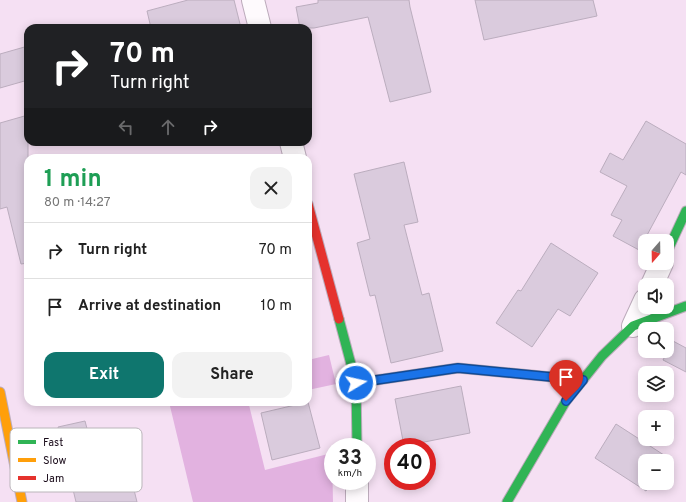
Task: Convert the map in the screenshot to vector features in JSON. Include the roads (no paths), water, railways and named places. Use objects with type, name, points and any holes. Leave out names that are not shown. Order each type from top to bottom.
[{"type":"street","points":[[253,0],[259,24]]},
{"type":"street","points":[[674,237],[686,211]]},
{"type":"street","points":[[312,219],[356,383],[357,438]]},
{"type":"street","points":[[507,502],[566,401],[602,356],[634,326],[686,306]]},
{"type":"street","points":[[634,326],[639,314]]},
{"type":"street","points":[[356,383],[458,368],[583,380]]},
{"type":"street","points":[[0,392],[10,442]]},
{"type":"street","points":[[357,490],[357,502]]},
{"type":"street","points":[[20,492],[22,502]]}]
